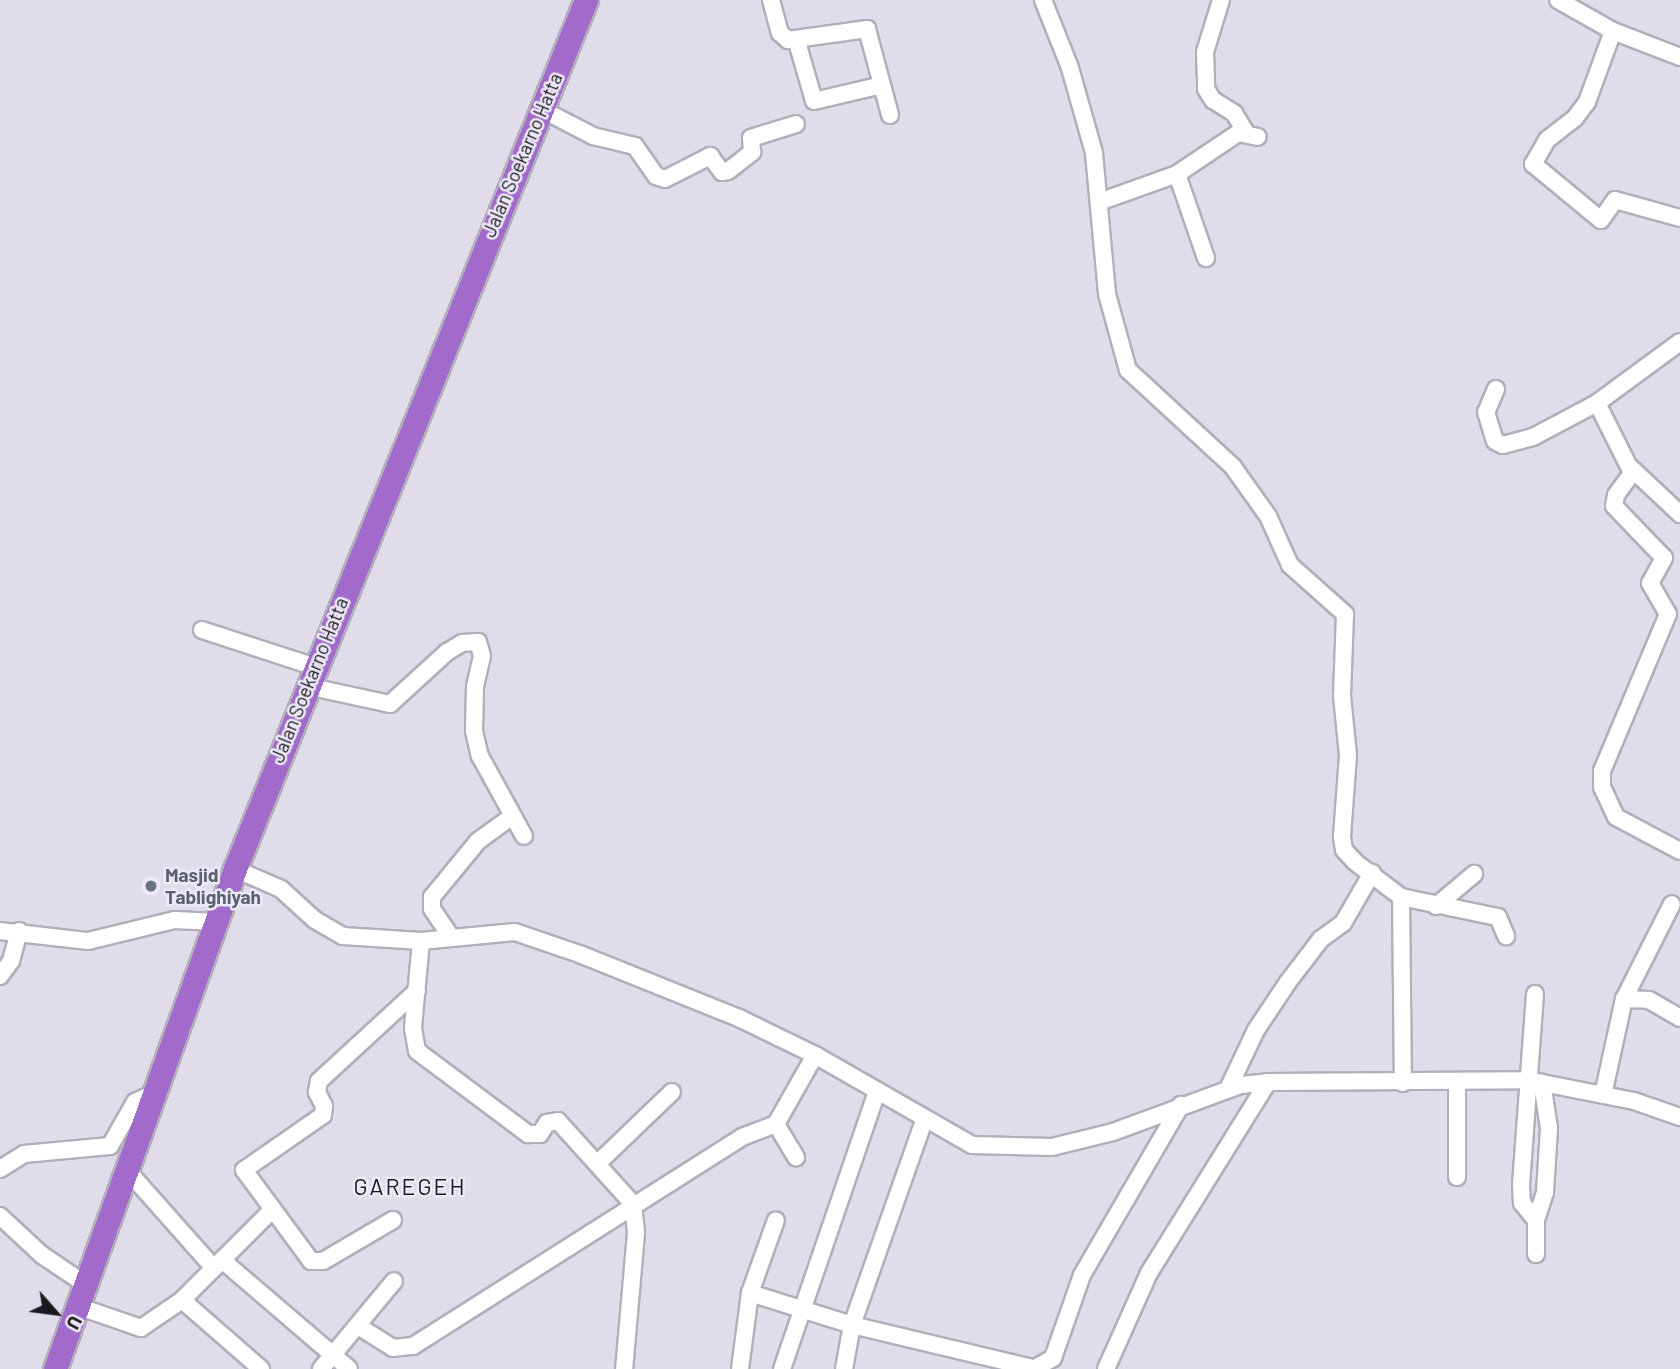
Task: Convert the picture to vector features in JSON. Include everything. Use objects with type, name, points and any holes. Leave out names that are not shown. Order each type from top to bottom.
[{"type":"highway","name":"Jalan Soekarno Hatta","points":[[55,1369],[235,869],[586,0]]},
{"type":"street","points":[[771,0],[780,33],[797,42],[867,29],[890,115]]},
{"type":"street","points":[[1043,0],[1066,57],[1094,153],[1107,294],[1128,370],[1233,467],[1268,516],[1283,556],[1345,614],[1342,696],[1348,755],[1342,836],[1344,850],[1401,897],[1498,917],[1506,936]]},
{"type":"street","points":[[1099,202],[1177,174],[1238,133],[1252,135],[1234,113],[1213,100],[1206,89],[1205,52],[1221,0]]},
{"type":"street","points":[[1559,0],[1613,31],[1680,57]]},
{"type":"street","points":[[1613,31],[1582,110],[1546,140],[1533,164],[1601,220],[1615,200],[1680,218]]},
{"type":"street","points":[[797,42],[814,102],[882,85]]},
{"type":"street","points":[[541,109],[593,135],[635,146],[656,176],[665,179],[710,156],[722,172],[728,171],[752,152],[751,138],[796,124]]},
{"type":"street","points":[[1177,174],[1206,258]]},
{"type":"street","points":[[1496,389],[1486,412],[1495,441],[1503,445],[1533,437],[1597,403],[1680,342]]},
{"type":"street","points":[[1597,403],[1630,467],[1680,514]]},
{"type":"street","points":[[1630,467],[1631,478],[1616,495],[1614,506],[1664,558],[1650,583],[1668,614],[1602,779],[1616,817],[1680,851]]},
{"type":"street","points":[[202,629],[384,706],[395,702],[447,652],[463,643],[478,642],[482,656],[472,710],[474,731],[480,756],[511,817],[524,836]]},
{"type":"street","points":[[451,937],[432,909],[432,897],[478,841],[511,817]]},
{"type":"street","points":[[235,869],[281,889],[330,931],[421,941],[515,932],[541,940],[726,1012],[815,1055],[923,1120],[972,1145],[1052,1147],[1113,1132],[1228,1089],[1268,1082],[1534,1081],[1603,1095],[1680,1117]]},
{"type":"street","points":[[1228,1089],[1256,1030],[1282,991],[1321,939],[1342,923],[1372,873]]},
{"type":"street","points":[[1436,906],[1474,874]]},
{"type":"street","points":[[1401,897],[1403,1083]]},
{"type":"street","points":[[1603,1095],[1624,999],[1672,904]]},
{"type":"street","points":[[0,931],[19,931],[88,941],[175,920],[216,922]]},
{"type":"street","points":[[0,976],[11,961],[19,931]]},
{"type":"street","points":[[421,941],[414,1037],[422,1057],[528,1134],[540,1134],[547,1123],[558,1121],[599,1163],[633,1204],[636,1233],[624,1369]]},
{"type":"street","points":[[393,1220],[317,1262],[305,1257],[270,1212],[244,1170],[323,1115],[324,1105],[317,1092],[319,1081],[416,991]]},
{"type":"street","points":[[1535,994],[1534,1081],[1521,1185],[1522,1203],[1536,1220]]},
{"type":"street","points":[[1624,999],[1649,1000],[1680,1018]]},
{"type":"street","points":[[358,1326],[393,1348],[413,1346],[742,1137],[776,1124],[815,1055]]},
{"type":"street","points":[[1457,1081],[1457,1177]]},
{"type":"street","points":[[1534,1081],[1549,1128],[1545,1192],[1536,1220],[1536,1254]]},
{"type":"street","points":[[1106,1369],[1149,1273],[1268,1082]]},
{"type":"street","points":[[782,1369],[800,1307],[877,1091]]},
{"type":"street","points":[[599,1163],[672,1092]]},
{"type":"street","points":[[0,1169],[24,1154],[110,1146],[135,1102],[153,1094]]},
{"type":"street","points":[[750,1293],[852,1325],[1037,1368],[1053,1358],[1082,1275],[1181,1105]]},
{"type":"street","points":[[844,1369],[852,1325],[923,1120]]},
{"type":"street","points":[[776,1124],[796,1157]]},
{"type":"street","points":[[126,1169],[218,1264],[349,1369]]},
{"type":"street","points":[[77,1306],[141,1328],[182,1300],[270,1212]]},
{"type":"street","points":[[0,1216],[42,1255],[85,1284]]},
{"type":"street","points":[[740,1369],[750,1293],[776,1220]]},
{"type":"street","points":[[321,1369],[394,1281]]},
{"type":"street","points":[[182,1300],[261,1369]]},
{"type":"place","name":"Masjid Tablighiyah","points":[[151,886]]},
{"type":"district","name":"GAREGEH","points":[[410,1186]]}]
